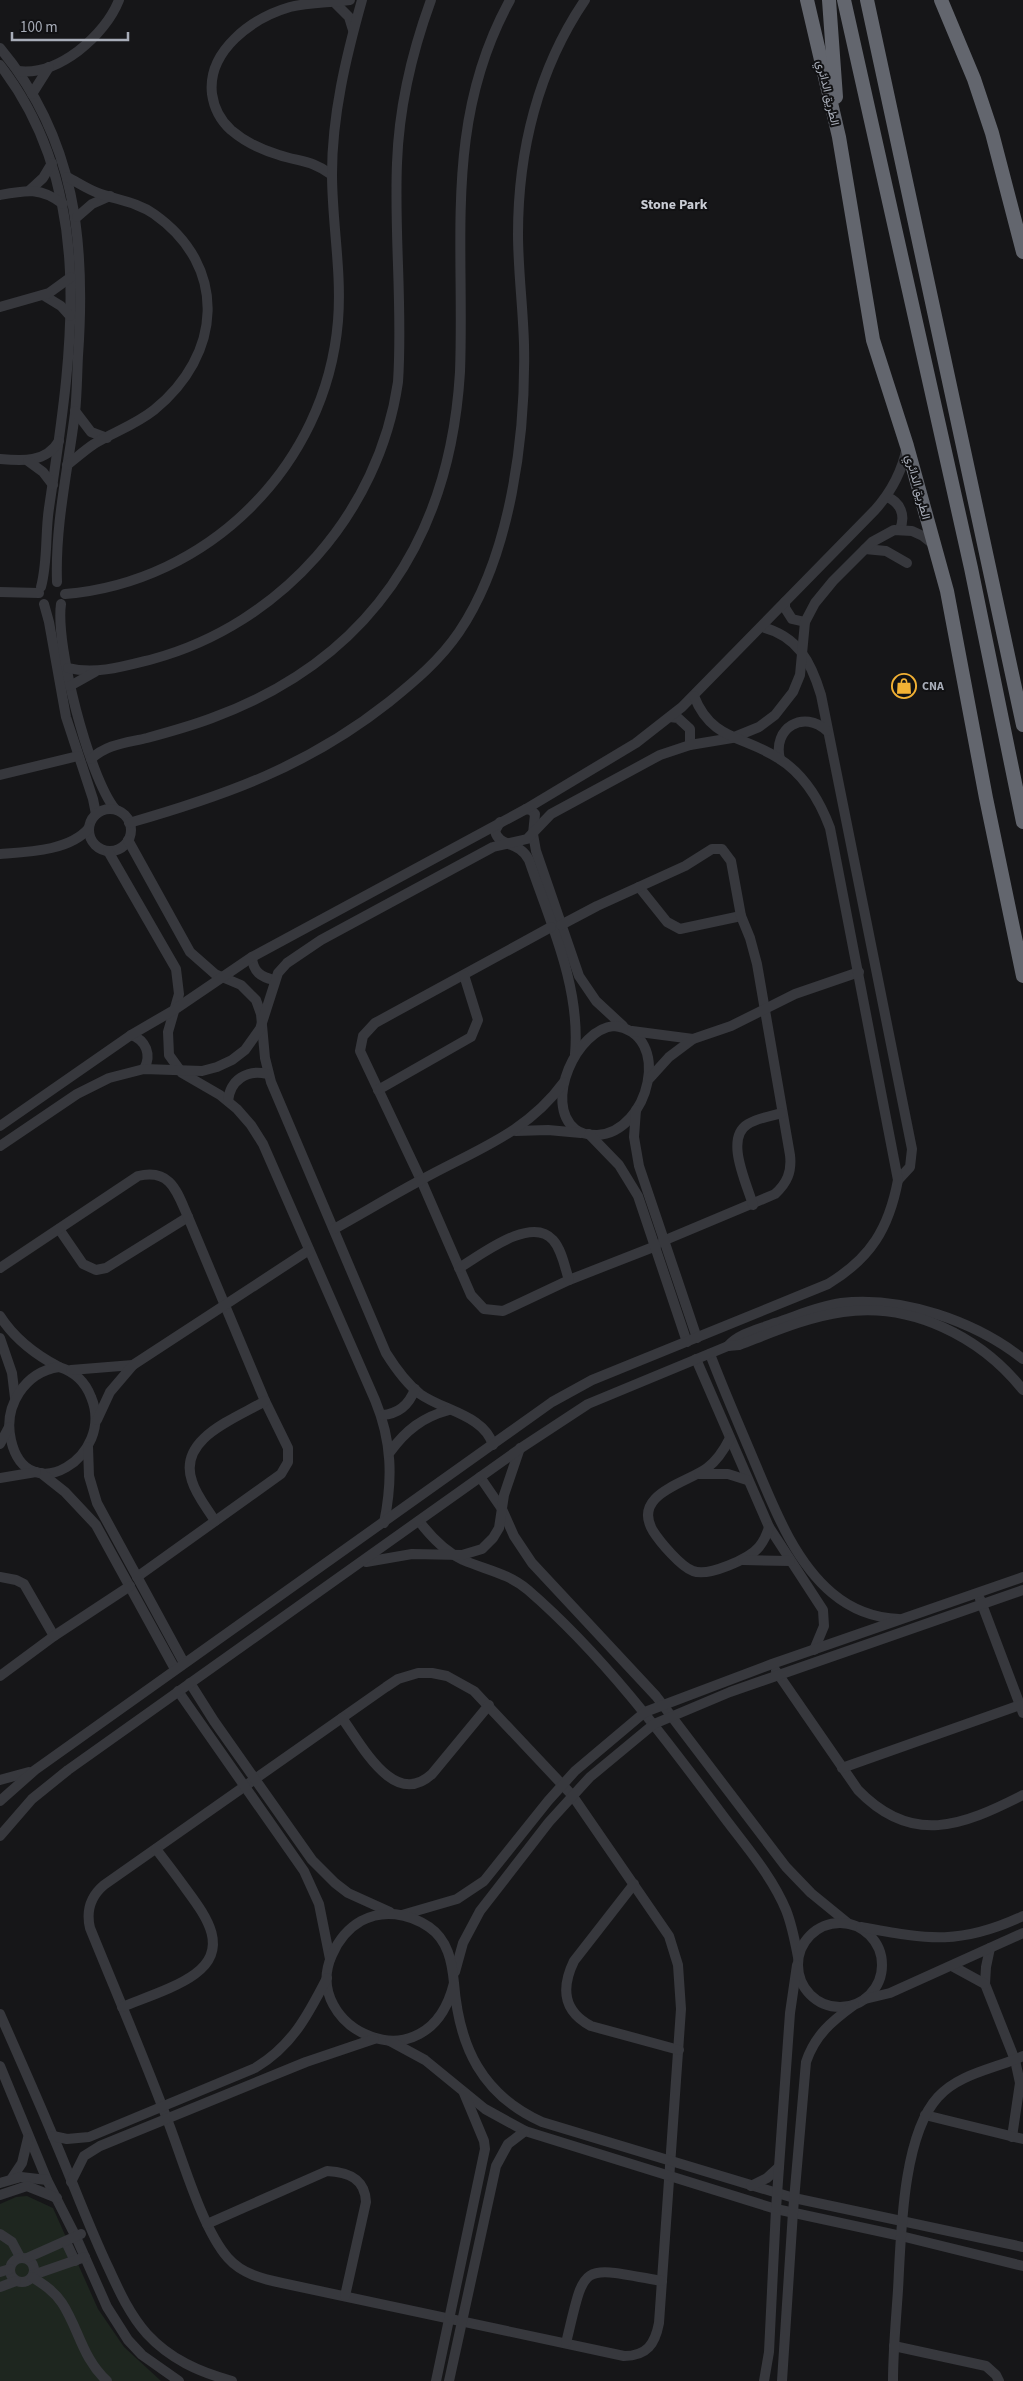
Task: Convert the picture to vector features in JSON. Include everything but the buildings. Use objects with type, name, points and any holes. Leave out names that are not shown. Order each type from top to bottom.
[{"type":"highway","name":"الطريق الدائري","points":[[807,0],[839,137],[873,340],[907,446],[947,591],[986,798],[1023,976]]},
{"type":"highway","points":[[830,0],[839,137]]},
{"type":"highway","points":[[844,0],[969,559],[1023,822]]},
{"type":"highway","points":[[867,0],[1023,725]]},
{"type":"highway","points":[[941,0],[974,79],[992,133],[1023,252]]},
{"type":"street","points":[[18,71],[34,71],[49,67],[89,43],[109,20],[119,0]]},
{"type":"street","points":[[332,175],[310,162],[272,152],[244,140],[230,129],[220,116],[213,101],[211,85],[214,68],[221,54],[248,28],[267,16],[289,7],[350,0]]},
{"type":"street","points":[[65,594],[114,587],[152,574],[182,560],[222,534],[263,494],[288,461],[312,418],[325,387],[333,355],[338,322],[340,289],[332,210],[332,150],[340,90],[353,30],[362,0]]},
{"type":"street","points":[[68,668],[96,671],[139,663],[186,648],[231,626],[285,588],[318,555],[338,533],[363,492],[385,440],[398,382],[397,180],[400,128],[411,63],[431,0]]},
{"type":"street","points":[[91,759],[108,747],[179,729],[213,718],[286,682],[344,641],[374,611],[409,559],[435,504],[451,445],[460,372],[460,200],[464,145],[472,99],[482,63],[510,0]]},
{"type":"street","points":[[129,822],[202,802],[246,785],[338,738],[415,682],[445,650],[470,614],[480,594],[496,550],[517,454],[524,361],[519,216],[529,129],[551,62],[585,0]]},
{"type":"street","points":[[334,2],[349,17],[353,30]]},
{"type":"street","points":[[0,48],[18,71],[32,94],[45,132],[74,242],[81,304],[73,365],[49,508],[40,590],[49,622],[66,717],[96,814],[89,828],[75,839],[60,845],[0,854]]},
{"type":"street","points":[[0,65],[45,132],[67,177],[77,217],[71,277],[70,316],[75,411],[56,552],[57,582]]},
{"type":"street","points":[[32,94],[49,67]]},
{"type":"street","points":[[310,162],[332,150]]},
{"type":"street","points":[[30,190],[43,178],[52,164]]},
{"type":"street","points":[[67,177],[90,189],[123,199],[146,209],[182,238],[202,270],[207,289],[209,309],[207,328],[201,347],[177,387],[155,409],[139,421],[87,449],[67,465]]},
{"type":"street","points":[[0,195],[30,190],[48,195],[63,204]]},
{"type":"street","points":[[77,217],[92,204],[110,196]]},
{"type":"street","points":[[0,307],[43,296],[61,286],[71,277]]},
{"type":"street","points":[[43,296],[61,306],[70,316]]},
{"type":"street","points":[[75,411],[91,432],[107,438]]},
{"type":"street","points":[[0,459],[28,461],[50,451],[60,440]]},
{"type":"street","points":[[0,1126],[131,1035],[174,1010],[252,957],[526,808],[636,743],[694,696],[887,497],[902,467],[907,446]]},
{"type":"street","points":[[28,461],[43,472],[53,485]]},
{"type":"street","points":[[887,497],[895,502],[901,510],[903,519],[900,529]]},
{"type":"street","points":[[49,508],[61,510]]},
{"type":"street","points":[[0,1146],[90,1086],[119,1075],[144,1069],[209,1070],[232,1060],[251,1043],[262,1021],[274,980],[287,963],[321,940],[493,848],[524,840],[534,834],[542,821],[551,814],[660,755],[690,745],[732,738],[759,727],[782,708],[797,683],[805,622],[823,592],[865,549],[881,536],[900,529],[918,533],[933,544]]},
{"type":"street","points":[[865,549],[875,548],[886,551],[907,563]]},
{"type":"street","points":[[0,592],[40,590],[50,581],[57,582],[63,587],[65,594],[61,604],[60,624],[70,686],[77,714],[103,791],[115,809],[124,814],[131,828],[128,840],[118,850],[108,851],[99,848],[92,842],[89,828]]},
{"type":"street","points":[[785,602],[785,608],[792,620],[805,622]]},
{"type":"street","points":[[44,604],[54,607],[61,604]]},
{"type":"street","points":[[762,628],[780,633],[802,650],[817,683],[912,1149],[910,1167],[898,1180]]},
{"type":"street","points":[[70,686],[96,671]]},
{"type":"street","points":[[0,1801],[35,1770],[546,1406],[579,1386],[816,1289],[851,1269],[870,1250],[885,1227],[898,1180],[830,828],[823,809],[812,791],[780,758],[758,747],[732,738],[708,721],[694,696]]},
{"type":"street","points":[[66,717],[77,714]]},
{"type":"street","points":[[670,717],[678,718],[690,729],[690,745]]},
{"type":"street","points":[[780,758],[778,744],[784,731],[789,726],[802,721],[809,721],[816,722],[827,731]]},
{"type":"street","points":[[86,741],[108,747]]},
{"type":"street","points":[[0,775],[78,756]]},
{"type":"street","points":[[526,808],[534,814],[536,851],[573,999],[576,1027],[575,1055]]},
{"type":"street","points":[[96,814],[105,810],[115,809]]},
{"type":"street","points":[[500,822],[496,828],[496,835],[500,841],[516,846],[527,856],[556,926],[584,985],[601,1007],[629,1030],[644,1047],[650,1078]]},
{"type":"street","points":[[128,840],[190,952],[208,969],[241,984],[252,994],[259,1007],[268,1074],[386,1353],[395,1368],[415,1389],[434,1403],[480,1424],[486,1430],[493,1445]]},
{"type":"street","points":[[722,849],[730,861],[741,916],[754,952],[791,1163],[788,1177],[775,1194],[753,1205],[569,1280],[509,1308],[490,1311],[474,1301],[458,1268],[420,1180],[360,1051],[363,1036],[375,1024],[464,974],[556,926],[639,887],[712,850],[722,849]]},
{"type":"street","points":[[108,851],[176,969],[179,986],[168,1032],[169,1055],[178,1069],[228,1101],[251,1125],[263,1144],[382,1415],[390,1452],[390,1486],[384,1523]]},
{"type":"street","points":[[639,887],[667,922],[676,928],[686,929],[741,916]]},
{"type":"street","points":[[252,957],[254,967],[260,975],[274,980]]},
{"type":"street","points":[[515,1131],[548,1130],[602,1134],[616,1128],[636,1110],[650,1078],[670,1057],[693,1039],[731,1026],[795,994],[859,972]]},
{"type":"street","points":[[378,1090],[471,1037],[478,1020],[464,974]]},
{"type":"street","points":[[334,1229],[420,1180],[515,1131],[542,1108],[565,1081],[575,1055],[587,1040],[602,1028],[614,1026],[629,1030],[693,1039]]},
{"type":"street","points":[[131,1035],[139,1039],[146,1049],[148,1057],[144,1069]]},
{"type":"street","points":[[228,1101],[230,1090],[241,1077],[251,1073],[268,1074]]},
{"type":"street","points":[[565,1081],[565,1114],[570,1124],[585,1134],[619,1165],[633,1185],[697,1338]]},
{"type":"street","points":[[636,1110],[634,1137],[637,1157],[687,1342]]},
{"type":"street","points":[[753,1205],[737,1151],[738,1135],[749,1123],[782,1113]]},
{"type":"street","points":[[0,1268],[138,1176],[148,1173],[158,1175],[168,1180],[175,1187],[266,1401],[288,1448],[289,1455],[285,1469],[275,1479],[137,1577]]},
{"type":"street","points":[[59,1230],[83,1264],[96,1270],[106,1268],[188,1217]]},
{"type":"street","points":[[458,1268],[518,1234],[532,1231],[540,1232],[552,1239],[569,1280]]},
{"type":"street","points":[[180,1666],[94,1494],[88,1466],[89,1446],[95,1424],[110,1392],[133,1365],[309,1250]]},
{"type":"street","points":[[0,1836],[32,1799],[178,1691],[418,1520],[594,1400],[710,1354],[728,1346],[739,1337],[810,1311],[841,1303],[873,1302],[903,1306],[942,1317],[1001,1344],[1023,1359]]},
{"type":"street","points":[[728,1346],[739,1345],[802,1322],[842,1312],[877,1310],[930,1322],[965,1338],[995,1361],[1023,1390]]},
{"type":"street","points":[[0,1316],[26,1345],[59,1366],[71,1370],[133,1365]]},
{"type":"street","points":[[0,1338],[12,1373],[14,1398],[9,1426],[0,1444]]},
{"type":"street","points":[[710,1354],[772,1504],[808,1565],[831,1592],[849,1604],[866,1612],[905,1619]]},
{"type":"street","points":[[696,1360],[769,1527],[823,1610],[824,1626],[814,1650]]},
{"type":"street","points":[[14,1398],[43,1371],[59,1366]]},
{"type":"street","points":[[71,1370],[89,1391],[96,1412],[95,1424]]},
{"type":"street","points":[[382,1415],[393,1413],[403,1408],[410,1400],[415,1389]]},
{"type":"street","points":[[215,1521],[191,1479],[190,1462],[192,1455],[206,1436],[266,1401]]},
{"type":"street","points":[[717,1406],[729,1402]]},
{"type":"street","points":[[390,1452],[409,1429],[435,1414],[449,1410]]},
{"type":"street","points":[[9,1426],[12,1443],[19,1460],[70,1497],[96,1525],[130,1586],[180,1666]]},
{"type":"street","points":[[730,1438],[718,1459],[698,1474],[663,1491],[656,1498],[649,1511],[650,1526],[683,1566],[693,1571],[710,1571],[739,1560],[759,1547],[769,1527]]},
{"type":"street","points":[[0,1478],[39,1473],[53,1474],[64,1470],[82,1455],[89,1446]]},
{"type":"street","points":[[360,1563],[412,1554],[462,1555],[482,1549],[496,1533],[508,1481],[521,1448]]},
{"type":"street","points":[[698,1474],[728,1474],[747,1480]]},
{"type":"street","points":[[480,1477],[502,1509],[514,1536],[532,1563],[672,1716],[786,1868],[811,1893],[867,1934],[875,1943],[880,1954],[882,1967],[874,1990],[818,2035],[810,2048],[806,2062],[794,2198],[782,2381]]},
{"type":"street","points":[[760,1508],[772,1504]]},
{"type":"street","points":[[418,1520],[432,1538],[452,1554],[503,1574],[527,1590],[598,1659],[645,1712],[769,1879],[790,1922],[801,1982],[811,1996],[831,2006],[854,2005]]},
{"type":"street","points":[[739,1560],[790,1561]]},
{"type":"street","points":[[0,1577],[16,1580],[24,1584],[54,1636]]},
{"type":"street","points":[[53,2136],[68,2139],[89,2137],[255,2068],[278,2052],[305,2021],[327,1978],[330,1959],[342,1937],[361,1921],[377,1915],[398,1914],[457,1899],[484,1882],[564,1784],[600,1748],[645,1712],[772,1664],[1023,1577]]},
{"type":"street","points":[[0,1676],[54,1636],[130,1586]]},
{"type":"street","points":[[389,2041],[408,2038],[425,2030],[439,2017],[449,2001],[464,1943],[480,1910],[572,1795],[610,1758],[654,1724],[730,1692],[1023,1590]]},
{"type":"street","points":[[842,1768],[1021,1709],[978,1593]]},
{"type":"street","points":[[772,1664],[842,1768],[872,1805],[886,1814],[916,1824],[938,1825],[960,1822],[1023,1796]]},
{"type":"street","points":[[418,1673],[432,1673],[462,1682],[489,1705],[564,1784],[634,1884],[674,1946],[680,1982],[679,2050],[657,2332],[655,2341],[642,2354],[624,2356],[282,2283],[250,2274],[228,2258],[207,2224],[167,2118],[90,1928],[89,1907],[99,1889],[254,1778],[398,1680],[418,1673]]},
{"type":"street","points":[[190,1683],[214,1721],[296,1839],[323,1872],[348,1893],[398,1914],[418,1920],[433,1930],[444,1943],[451,1959],[461,2025],[470,2053],[486,2082],[505,2101],[542,2122],[777,2194],[1023,2247]]},
{"type":"street","points":[[178,1691],[282,1839],[312,1887],[319,1904],[330,1959]]},
{"type":"street","points":[[342,1718],[389,1778],[403,1785],[411,1785],[426,1779],[432,1774],[489,1705]]},
{"type":"street","points":[[0,1780],[35,1770]]},
{"type":"street","points":[[122,2007],[193,1976],[206,1963],[212,1946],[213,1937],[208,1920],[156,1848]]},
{"type":"street","points":[[634,1884],[574,1961],[566,1989],[570,2008],[579,2018],[591,2026],[679,2050]]},
{"type":"street","points":[[764,2381],[769,2352],[776,2209],[790,2013],[798,1961],[808,1937],[817,1930],[838,1923],[905,1935],[944,1938],[990,1930],[1023,1916]]},
{"type":"street","points":[[865,1999],[890,1994],[1023,1933]]},
{"type":"street","points":[[990,1948],[985,1984],[1019,2058],[1020,2083],[1012,2137]]},
{"type":"street","points":[[952,1966],[985,1984]]},
{"type":"street","points":[[327,1978],[330,1994],[341,2016],[359,2032],[389,2041],[425,2060],[504,2121],[525,2131],[776,2209],[901,2236],[1023,2266]]},
{"type":"street","points":[[0,2014],[53,2136],[90,2230],[122,2297],[147,2334],[184,2363],[205,2374],[232,2381]]},
{"type":"street","points":[[71,2182],[80,2161],[94,2148],[314,2059],[374,2038]]},
{"type":"street","points":[[893,2381],[901,2236],[912,2151],[925,2115],[939,2096],[957,2082],[1019,2058]]},
{"type":"street","points":[[0,2066],[4,2084],[107,2307],[128,2340],[142,2354],[179,2381]]},
{"type":"street","points":[[436,2381],[469,2232],[485,2145],[464,2092]]},
{"type":"street","points":[[925,2115],[1023,2139]]},
{"type":"street","points":[[449,2381],[480,2235],[501,2153],[514,2137],[525,2131]]},
{"type":"street","points":[[12,2178],[26,2154],[28,2136]]},
{"type":"street","points":[[752,2186],[767,2178],[779,2167]]},
{"type":"street","points":[[207,2224],[327,2171],[346,2174],[360,2180],[366,2202],[345,2296]]},
{"type":"street","points":[[0,2183],[12,2178],[30,2177],[47,2180]]},
{"type":"street","points":[[0,2195],[27,2186],[57,2198]]},
{"type":"street","points":[[16,2281],[5,2270],[13,2261],[66,2242],[90,2230]]},
{"type":"street","points":[[469,2232],[480,2235]]},
{"type":"street","points":[[0,2234],[12,2242],[24,2258],[33,2264],[32,2276]]},
{"type":"street","points":[[66,2242],[75,2261]]},
{"type":"street","points":[[0,2287],[16,2281],[26,2281],[32,2276],[85,2257]]},
{"type":"street","points":[[566,2343],[580,2285],[587,2276],[603,2270],[662,2281]]},
{"type":"street","points":[[32,2276],[48,2288],[61,2302],[88,2357],[107,2381]]},
{"type":"street","points":[[894,2346],[986,2366],[996,2375],[998,2381]]},
{"type":"shaded area","points":[[27,2196],[53,2208],[98,2309],[124,2347],[161,2381],[0,2381],[0,2204],[16,2197]]},
{"type":"place","name":"CNA","points":[[904,686]]},
{"type":"district","name":"Stone Park","points":[[674,204]]}]
